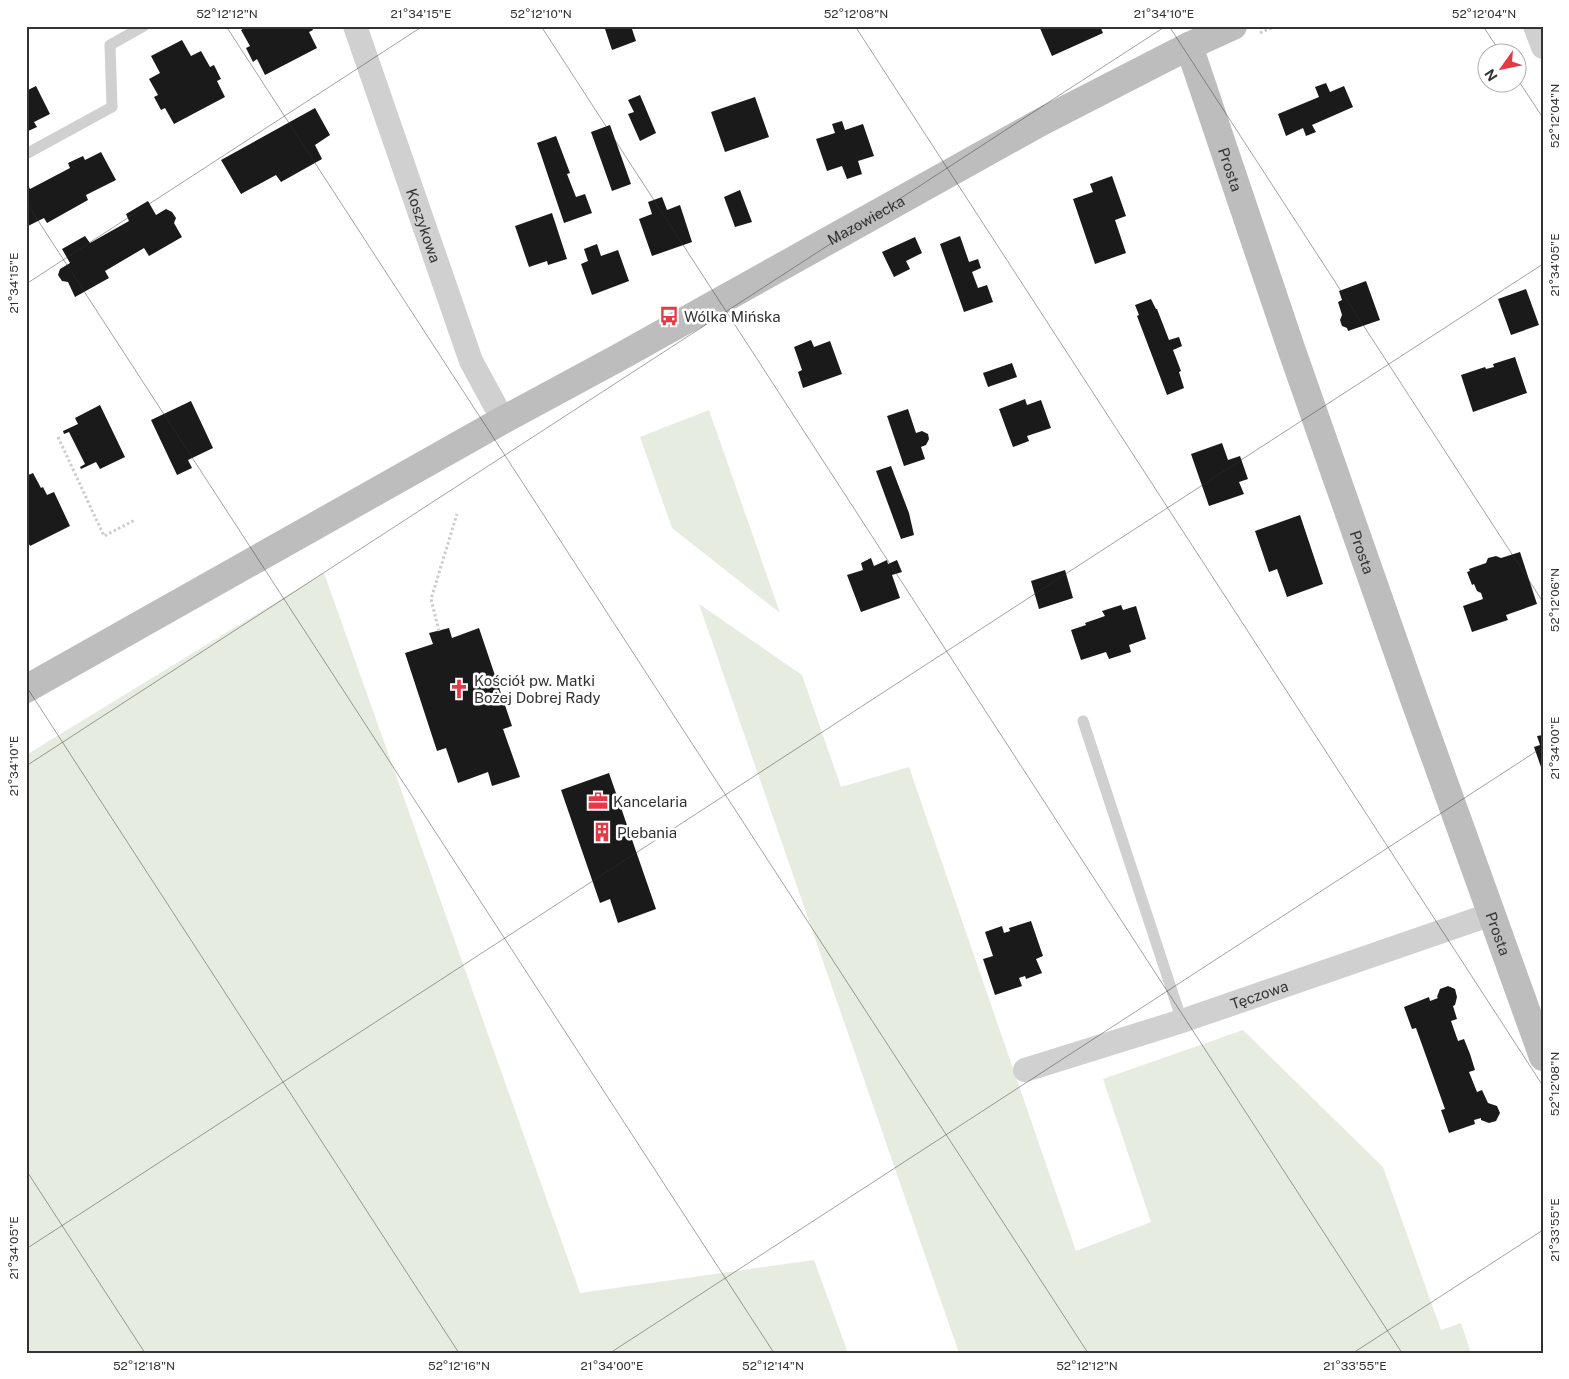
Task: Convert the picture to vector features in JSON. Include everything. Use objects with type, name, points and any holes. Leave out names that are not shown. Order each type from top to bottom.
[{"type":"street","name":"Koszykowa","points":[[355,26],[472,361],[503,420]]},
{"type":"street","name":"Mazowiecka","points":[[26,689],[503,420],[624,355],[1041,122],[1189,46],[1233,26]]},
{"type":"street","points":[[1536,26],[1543,47]]},
{"type":"street","name":"Prosta","points":[[1189,46],[1298,367],[1543,1057]]},
{"type":"street","name":"Tęczowa","points":[[1025,1070],[1182,1021],[1492,914]]},
{"type":"lane","points":[[26,154],[112,107],[110,44],[144,26]]},
{"type":"lane","points":[[1083,721],[1182,1021]]},
{"type":"path","points":[[58,437],[104,536],[135,520]]},
{"type":"path","points":[[439,631],[431,599],[457,514]]},
{"type":"shaded area","points":[[709,410],[780,613],[672,528],[640,437]]},
{"type":"shaded area","points":[[324,573],[580,1293],[814,1260],[848,1353],[26,1353],[26,755]]},
{"type":"shaded area","points":[[699,604],[802,675],[841,787],[909,767],[1076,1251],[1151,1222],[1103,1079],[1243,1030],[1383,1167],[1441,1330],[1461,1323],[1471,1353],[959,1353]]},
{"type":"building","points":[[248,26],[311,26],[313,30],[309,32],[317,48],[265,75],[257,59],[253,62],[246,48],[250,46],[241,30]]},
{"type":"building","points":[[604,26],[631,26],[636,41],[612,50]]},
{"type":"building","points":[[1039,26],[1100,26],[1103,33],[1052,56]]},
{"type":"building","points":[[182,40],[191,56],[201,51],[210,67],[214,65],[221,79],[217,81],[225,97],[174,124],[165,108],[161,110],[154,97],[158,95],[149,79],[160,73],[151,56]]},
{"type":"building","points":[[1326,83],[1330,92],[1344,86],[1353,107],[1312,125],[1316,132],[1306,136],[1303,128],[1286,136],[1278,114],[1319,97],[1315,87]]},
{"type":"building","points":[[36,86],[50,114],[34,122],[37,127],[26,132],[26,91]]},
{"type":"building","points":[[640,95],[656,133],[640,141],[628,114],[634,112],[628,100]]},
{"type":"building","points":[[755,97],[769,137],[725,152],[711,112]]},
{"type":"building","points":[[315,108],[330,135],[315,145],[322,159],[281,182],[276,175],[241,194],[221,160]]},
{"type":"building","points":[[842,121],[845,130],[863,124],[874,156],[858,161],[862,174],[847,179],[842,166],[827,171],[816,139],[835,133],[832,124]]},
{"type":"building","points":[[610,125],[631,184],[612,191],[591,132]]},
{"type":"building","points":[[556,136],[570,173],[567,174],[576,197],[585,194],[592,213],[564,223],[537,143]]},
{"type":"building","points":[[101,152],[116,180],[86,195],[88,200],[47,223],[44,218],[26,227],[26,186],[28,185],[30,189],[70,168],[68,163],[83,156],[85,160]]},
{"type":"building","points":[[1112,176],[1126,216],[1115,220],[1126,253],[1095,264],[1073,199],[1093,192],[1090,184]]},
{"type":"building","points":[[740,190],[752,222],[735,227],[724,197]]},
{"type":"building","points":[[662,197],[667,210],[680,205],[692,242],[652,256],[639,219],[652,214],[648,202]]},
{"type":"building","points":[[148,201],[156,215],[166,209],[172,212],[176,218],[174,223],[182,237],[149,256],[144,248],[105,271],[109,278],[75,297],[68,282],[62,281],[58,275],[60,269],[70,263],[62,249],[85,236],[90,243],[129,221],[126,214]]},
{"type":"building","points":[[552,213],[567,259],[548,265],[547,261],[529,267],[515,226]]},
{"type":"building","points":[[960,236],[969,262],[978,259],[981,268],[972,272],[978,288],[987,285],[993,302],[964,312],[940,244]]},
{"type":"building","points":[[915,237],[922,253],[906,261],[910,269],[894,277],[882,252]]},
{"type":"building","points":[[597,244],[601,256],[618,250],[629,281],[592,295],[581,264],[588,261],[584,249]]},
{"type":"building","points":[[1366,281],[1380,320],[1348,331],[1347,328],[1342,326],[1340,320],[1342,315],[1338,302],[1342,300],[1339,291]]},
{"type":"building","points":[[1526,289],[1539,325],[1511,335],[1498,299]]},
{"type":"building","points":[[1151,299],[1169,340],[1179,337],[1182,346],[1173,350],[1181,371],[1179,372],[1184,388],[1167,395],[1137,316],[1139,315],[1135,305]]},
{"type":"building","points":[[811,340],[814,347],[830,341],[842,374],[803,388],[798,372],[802,370],[794,347]]},
{"type":"building","points":[[1515,357],[1527,393],[1473,412],[1461,375],[1485,367],[1486,369],[1494,367],[1493,364]]},
{"type":"building","points":[[1012,363],[1017,377],[988,387],[983,373]]},
{"type":"building","points":[[1025,399],[1027,405],[1041,400],[1051,428],[1027,436],[1029,441],[1013,447],[999,409]]},
{"type":"building","points":[[191,401],[213,448],[188,460],[192,468],[177,475],[151,420]]},
{"type":"building","points":[[100,405],[125,457],[100,469],[96,462],[81,469],[80,467],[85,464],[69,432],[64,434],[63,431],[78,424],[75,418]]},
{"type":"building","points":[[908,409],[916,433],[922,431],[928,434],[929,439],[926,445],[921,447],[925,459],[904,466],[887,416]]},
{"type":"building","points":[[1222,443],[1228,460],[1240,456],[1248,479],[1239,482],[1244,494],[1209,506],[1191,454]]},
{"type":"building","points":[[891,466],[909,513],[914,535],[901,539],[876,471]]},
{"type":"building","points":[[33,473],[47,495],[54,492],[70,526],[30,546],[26,538],[26,476]]},
{"type":"building","points":[[1300,515],[1323,584],[1287,597],[1277,569],[1269,572],[1255,531]]},
{"type":"building","points":[[1520,552],[1537,604],[1506,615],[1508,620],[1472,632],[1463,606],[1483,599],[1474,584],[1472,585],[1467,572],[1470,571],[1469,569],[1486,563],[1488,558],[1496,556],[1501,558]]},
{"type":"building","points":[[871,558],[874,566],[887,560],[888,564],[897,560],[902,572],[892,575],[900,598],[861,612],[847,575],[863,570],[861,563]]},
{"type":"building","points":[[1065,570],[1073,598],[1039,609],[1031,581]]},
{"type":"building","points":[[1121,605],[1123,610],[1136,606],[1146,639],[1129,645],[1131,652],[1109,659],[1106,652],[1081,660],[1071,630],[1105,616],[1102,611]]},
{"type":"building","name":"Kościół pw. Matki Bożej Dobrej Rady","points":[[449,628],[452,638],[479,628],[512,726],[503,729],[520,777],[492,786],[488,772],[458,783],[446,748],[437,751],[405,653],[433,644],[429,633]]},
{"type":"building","points":[[1543,735],[1543,766],[1541,767],[1534,747],[1540,745],[1537,736]]},
{"type":"building","name":"Plebania","points":[[609,773],[656,909],[618,923],[610,899],[600,903],[561,790]]},
{"type":"building","points":[[1031,921],[1043,956],[1036,959],[1042,973],[1026,979],[1025,976],[1019,978],[1022,986],[995,995],[983,959],[993,956],[985,932],[1002,926],[1004,933],[1010,931],[1009,928]]},
{"type":"building","points":[[1448,986],[1455,989],[1457,997],[1453,1006],[1457,1019],[1451,1021],[1458,1041],[1464,1039],[1470,1054],[1475,1070],[1469,1072],[1477,1092],[1482,1090],[1488,1103],[1497,1106],[1500,1113],[1496,1121],[1489,1123],[1481,1120],[1481,1118],[1474,1120],[1475,1124],[1449,1133],[1441,1110],[1445,1109],[1416,1028],[1412,1029],[1404,1007],[1429,997],[1430,1001],[1438,998],[1440,989]]},
{"type":"place","name":"Wólka Mińska","points":[[669,316]]},
{"type":"place","name":"Kościół pw. Matki Bożej Dobrej Rady","points":[[459,689]]},
{"type":"place","name":"Kancelaria","points":[[598,801]]},
{"type":"place","name":"Plebania","points":[[602,832]]}]
